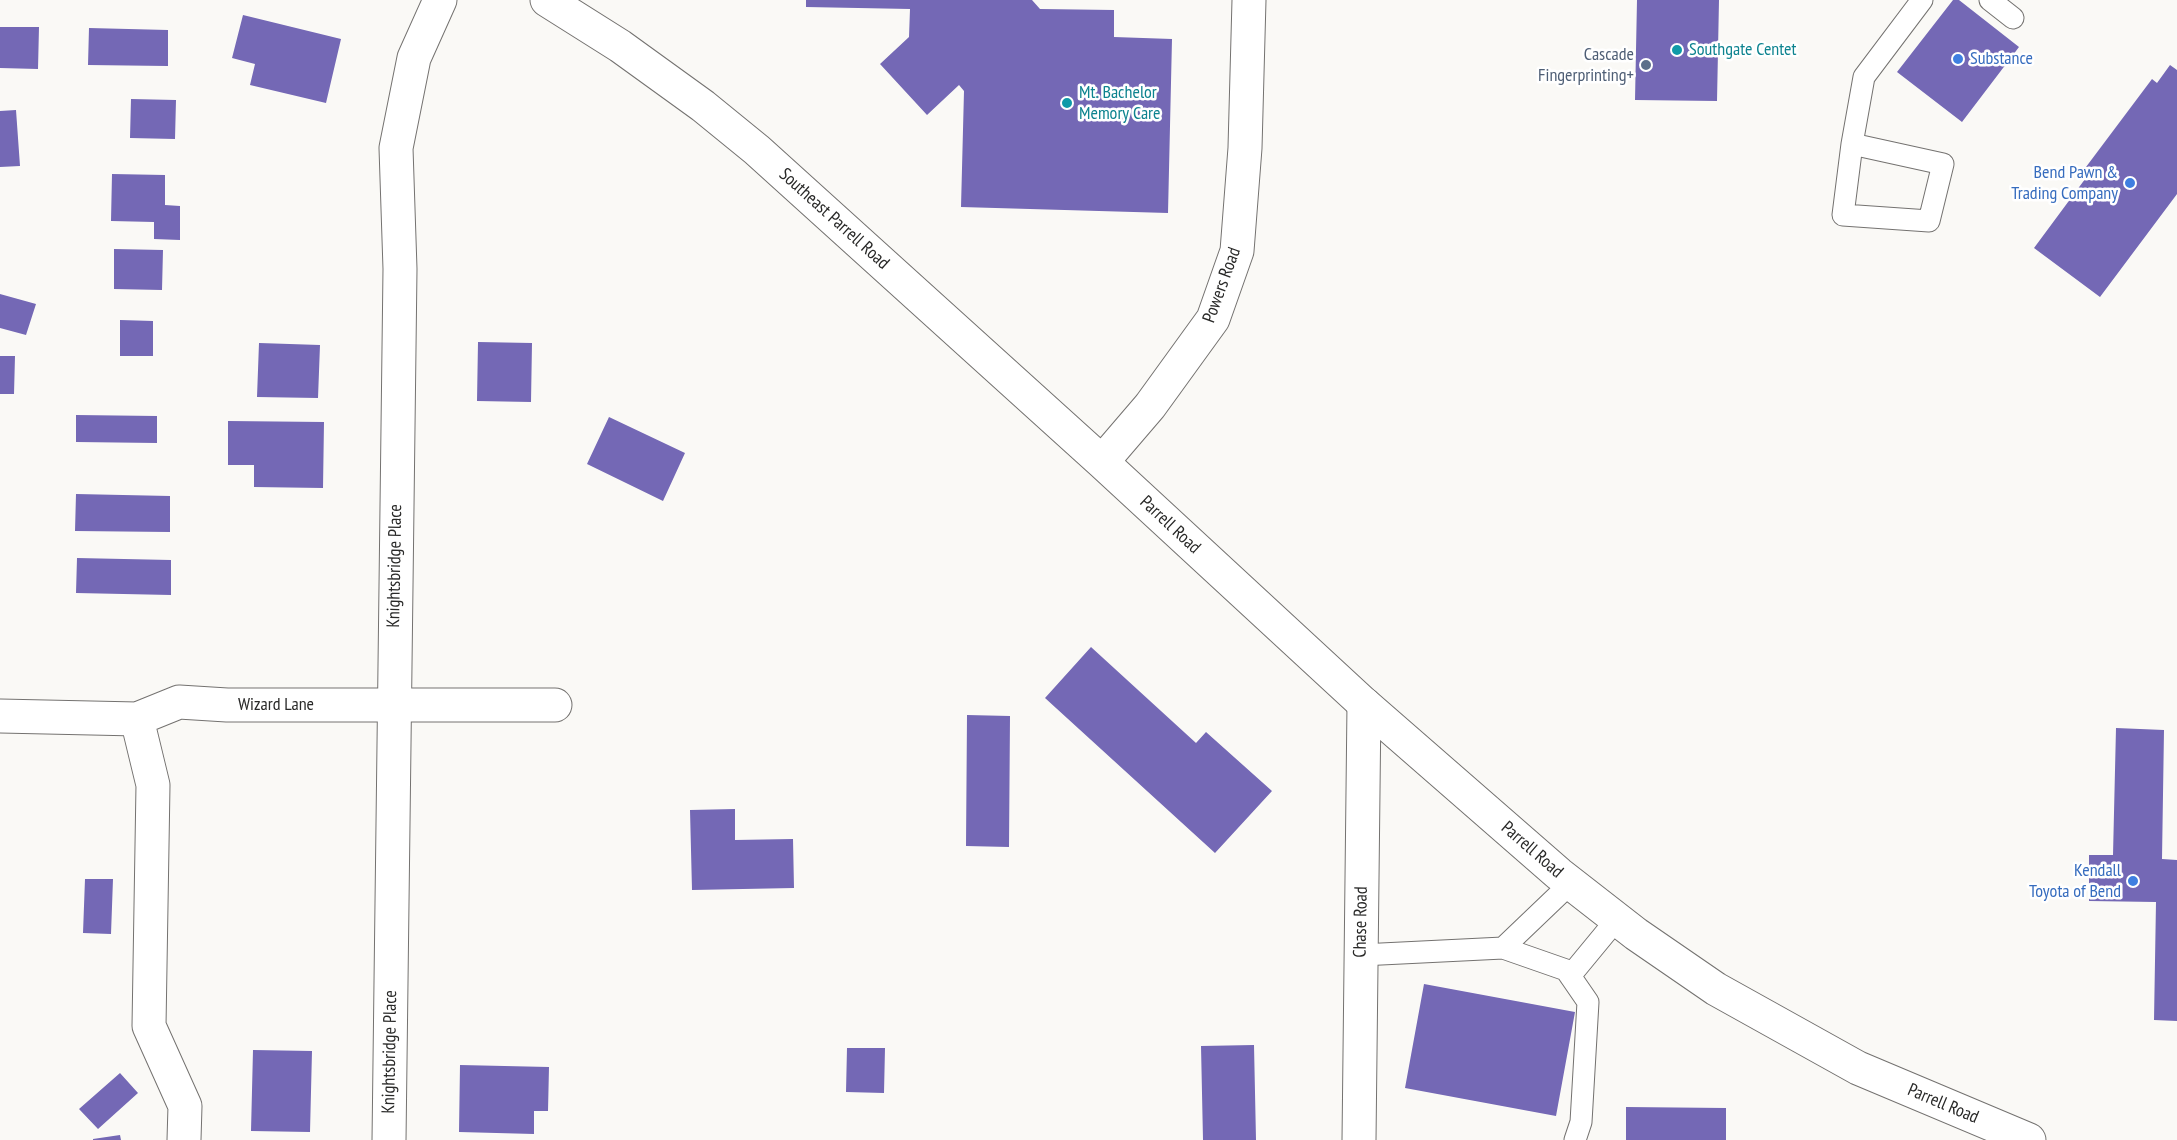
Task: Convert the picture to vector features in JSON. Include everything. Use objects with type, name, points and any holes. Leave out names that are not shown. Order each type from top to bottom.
[{"type":"street","name":"Knightsbridge Place","points":[[388,1140],[400,269],[396,148],[414,58],[440,0]]},
{"type":"street","name":"Southeast Parrell Road","points":[[547,0],[620,46],[703,106],[757,150],[1102,462]]},
{"type":"street","name":"Powers Road","points":[[1102,462],[1150,406],[1213,319],[1237,251],[1245,148],[1249,0]]},
{"type":"street","name":"Parrell Road","points":[[1102,462],[1364,704],[1571,883],[1617,919],[1716,989],[1858,1068],[2029,1140]]},
{"type":"street","name":"Wizard Lane","points":[[0,716],[137,719],[179,702],[555,705]]},
{"type":"street","name":"Chase Road","points":[[1359,1140],[1364,704]]},
{"type":"street","points":[[137,719],[153,785],[149,1026],[185,1106],[184,1140]]},
{"type":"lane","points":[[1852,144],[1943,164],[1929,222],[1843,215],[1852,144],[1864,77],[1922,0]]},
{"type":"lane","points":[[1990,0],[2013,18]]},
{"type":"lane","points":[[1503,948],[1571,883]]},
{"type":"lane","points":[[1570,976],[1617,919]]},
{"type":"lane","points":[[1361,955],[1503,948],[1566,970],[1588,1002],[1581,1122],[1575,1140]]},
{"type":"building","name":"Mt. Bachelor Memory Care","points":[[806,0],[1032,0],[1040,9],[1114,10],[1114,37],[1172,39],[1168,213],[961,207],[964,91],[959,85],[927,115],[880,64],[909,37],[910,9],[806,7]]},
{"type":"building","name":"Southgate Centet","points":[[1637,0],[1719,0],[1717,101],[1635,100]]},
{"type":"building","name":"Substance","points":[[1953,0],[1959,0],[2019,47],[1962,122],[1897,72]]},
{"type":"building","points":[[243,15],[341,39],[326,103],[250,85],[255,64],[232,58]]},
{"type":"building","points":[[0,27],[39,27],[38,69],[0,68]]},
{"type":"building","points":[[89,28],[168,30],[168,66],[88,65]]},
{"type":"building","name":"Bend Pawn & Trading Company","points":[[2170,65],[2177,70],[2177,194],[2100,297],[2034,248],[2091,171],[2086,167],[2152,79],[2157,83]]},
{"type":"building","points":[[131,99],[176,100],[175,139],[130,138]]},
{"type":"building","points":[[16,110],[20,166],[0,167],[0,111]]},
{"type":"building","points":[[112,174],[165,175],[165,205],[180,206],[180,240],[154,239],[154,222],[111,221]]},
{"type":"building","points":[[114,249],[163,250],[162,290],[114,289]]},
{"type":"building","points":[[0,294],[36,304],[26,335],[0,328]]},
{"type":"building","points":[[120,320],[153,321],[153,356],[120,356]]},
{"type":"building","points":[[478,342],[532,343],[531,402],[477,401]]},
{"type":"building","points":[[259,343],[320,345],[318,398],[257,397]]},
{"type":"building","points":[[0,356],[15,356],[14,394],[0,394]]},
{"type":"building","points":[[76,415],[157,416],[157,443],[76,442]]},
{"type":"building","points":[[609,417],[685,453],[663,501],[587,464]]},
{"type":"building","points":[[228,421],[324,422],[323,488],[254,487],[254,465],[228,465]]},
{"type":"building","points":[[76,494],[170,496],[170,532],[75,531]]},
{"type":"building","points":[[77,558],[171,560],[171,595],[76,593]]},
{"type":"building","points":[[1091,647],[1196,743],[1206,732],[1272,791],[1215,853],[1045,698]]},
{"type":"building","points":[[967,715],[1010,716],[1009,847],[966,846]]},
{"type":"building","name":"Kendall Toyota of Bend","points":[[2116,728],[2164,730],[2162,859],[2177,860],[2177,1021],[2154,1020],[2156,902],[2089,901],[2089,855],[2113,855]]},
{"type":"building","points":[[735,809],[735,840],[793,839],[794,888],[692,890],[690,810]]},
{"type":"building","points":[[85,879],[113,879],[111,934],[83,933]]},
{"type":"building","points":[[1424,984],[1575,1012],[1556,1116],[1405,1088]]},
{"type":"building","points":[[1254,1045],[1256,1140],[1203,1140],[1201,1046]]},
{"type":"building","points":[[847,1048],[885,1048],[884,1093],[846,1092]]},
{"type":"building","points":[[253,1050],[312,1051],[310,1132],[251,1131]]},
{"type":"building","points":[[460,1065],[549,1067],[548,1111],[534,1111],[534,1134],[459,1132]]},
{"type":"building","points":[[120,1073],[138,1093],[98,1129],[79,1109]]},
{"type":"building","points":[[1626,1107],[1726,1108],[1726,1140],[1626,1140]]},
{"type":"building","points":[[120,1135],[121,1140],[93,1140],[93,1139]]},
{"type":"place","name":"Southgate Centet","points":[[1677,50]]},
{"type":"place","name":"Substance","points":[[1958,59]]},
{"type":"place","name":"Cascade Fingerprinting+","points":[[1646,65]]},
{"type":"place","name":"Mt. Bachelor Memory Care","points":[[1067,103]]},
{"type":"place","name":"Bend Pawn & Trading Company","points":[[2130,183]]},
{"type":"place","name":"Kendall Toyota of Bend","points":[[2133,881]]}]
